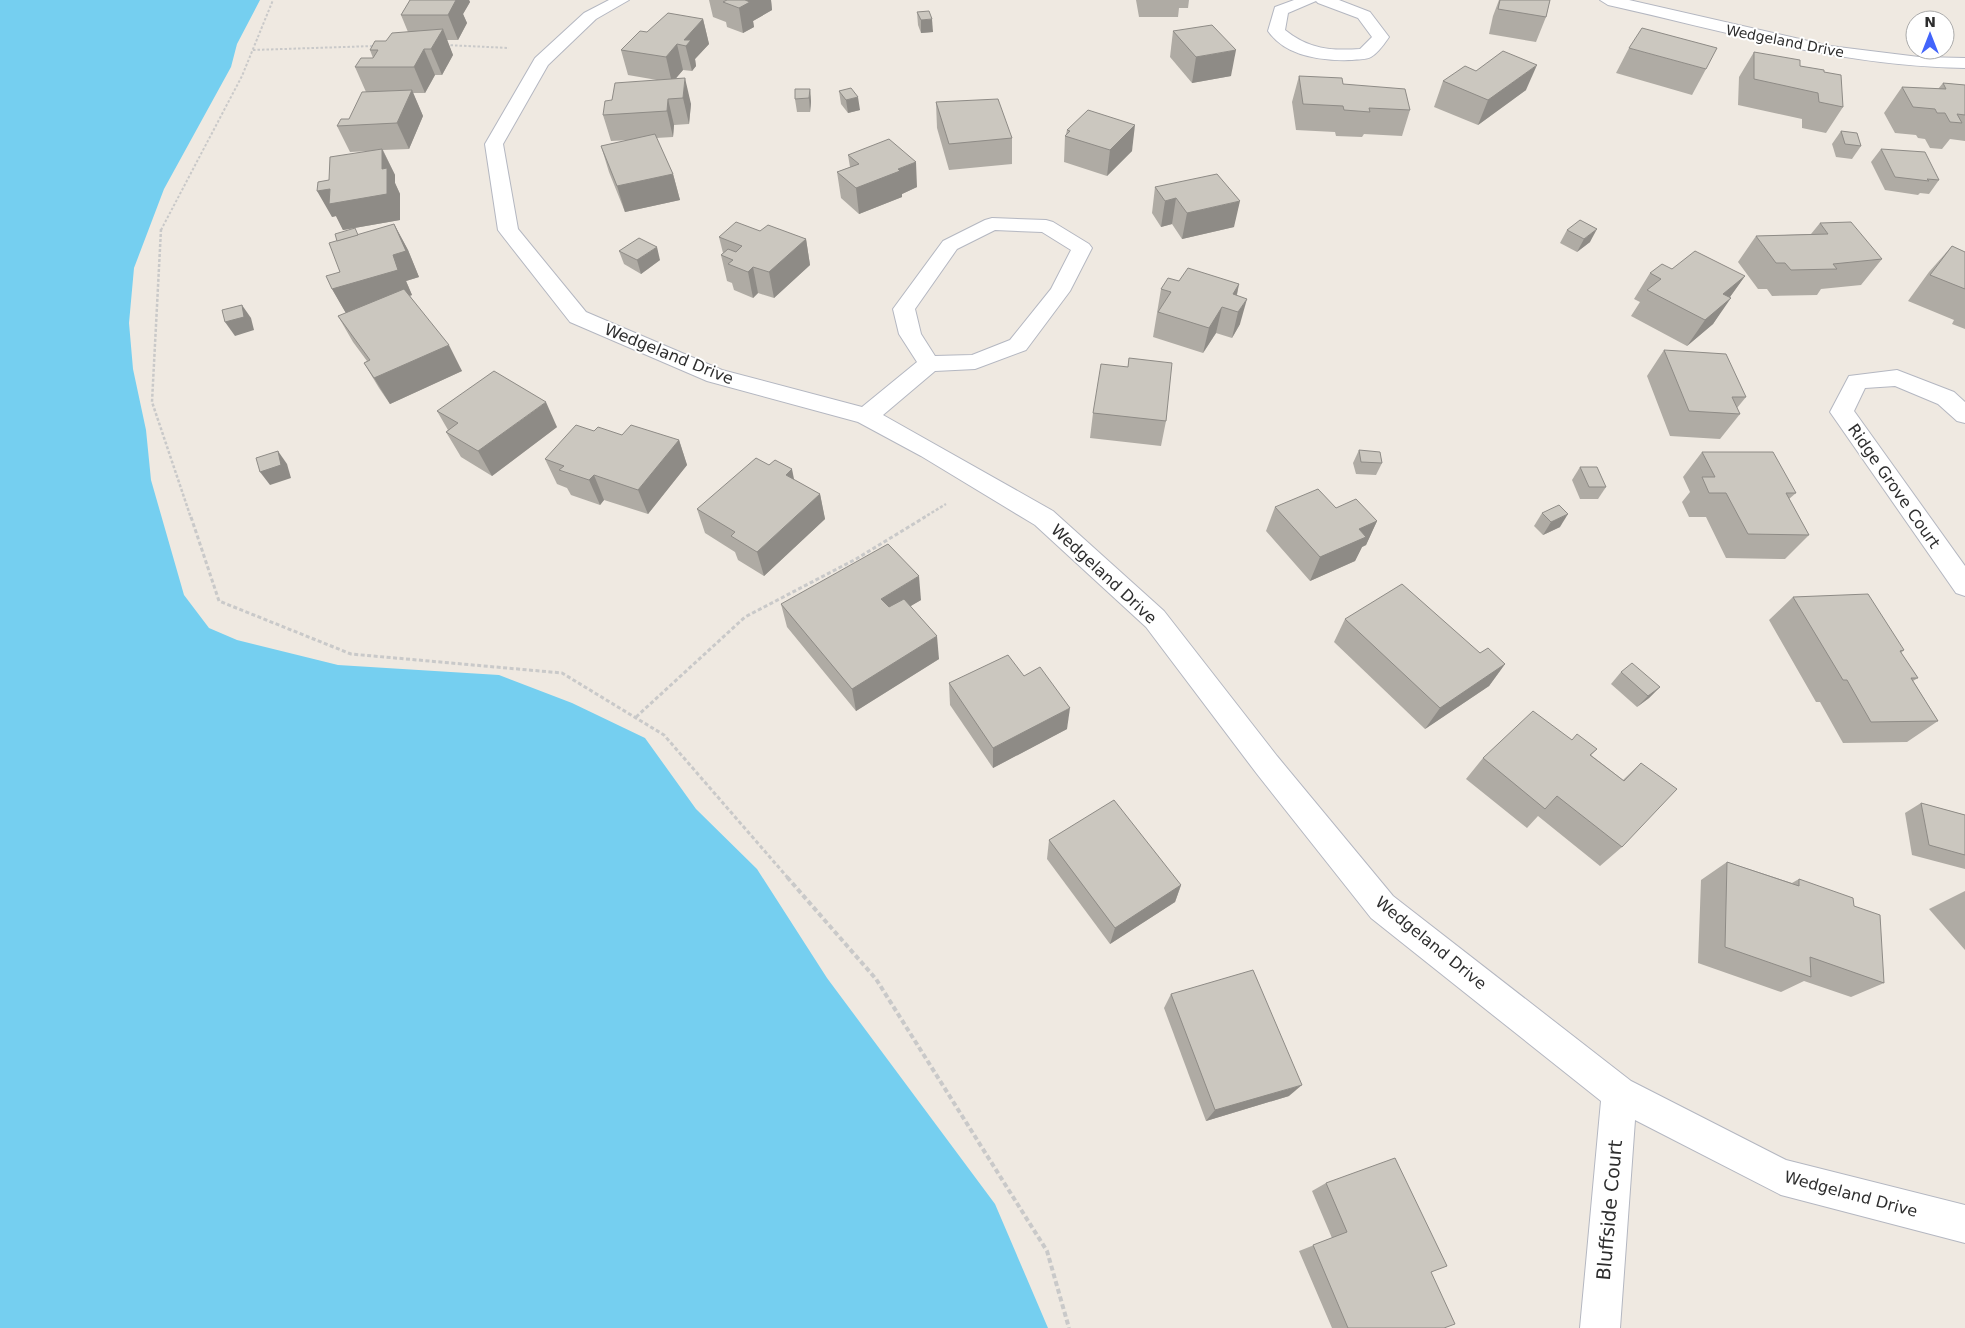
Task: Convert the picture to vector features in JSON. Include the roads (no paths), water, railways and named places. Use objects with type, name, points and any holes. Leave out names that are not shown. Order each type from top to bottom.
[{"type":"street","name":"Wedgeland Drive","points":[[621,0],[590,16],[541,62],[494,144],[508,230],[578,316],[715,376],[866,416],[929,450],[1044,518],[1155,619],[1267,765],[1382,907],[1619,1093],[1782,1177],[1965,1224]]},
{"type":"street","points":[[1309,0],[1281,10],[1276,31],[1293,46],[1328,56],[1365,54],[1381,37],[1364,14],[1324,0]]},
{"type":"street","name":"Wedgeland Drive","points":[[1608,0],[1728,30],[1817,49],[1890,60],[1965,63]]},
{"type":"street","points":[[866,416],[929,364],[975,362],[1018,345],[1060,291],[1082,248],[1046,226],[992,224],[950,244],[904,309],[910,334],[929,364]]},
{"type":"street","name":"Ridge Grove Court","points":[[1965,414],[1946,398],[1897,378],[1858,381],[1842,412],[1965,586]]},
{"type":"street","name":"Bluffside Court","points":[[1600,1328],[1619,1093]]},
{"type":"water","points":[[0,0],[260,0],[237,44],[231,67],[164,189],[134,268],[129,323],[133,369],[146,430],[151,480],[184,595],[209,628],[237,640],[338,665],[499,675],[572,703],[645,738],[696,809],[757,869],[827,978],[995,1204],[1048,1328],[0,1328]]}]
